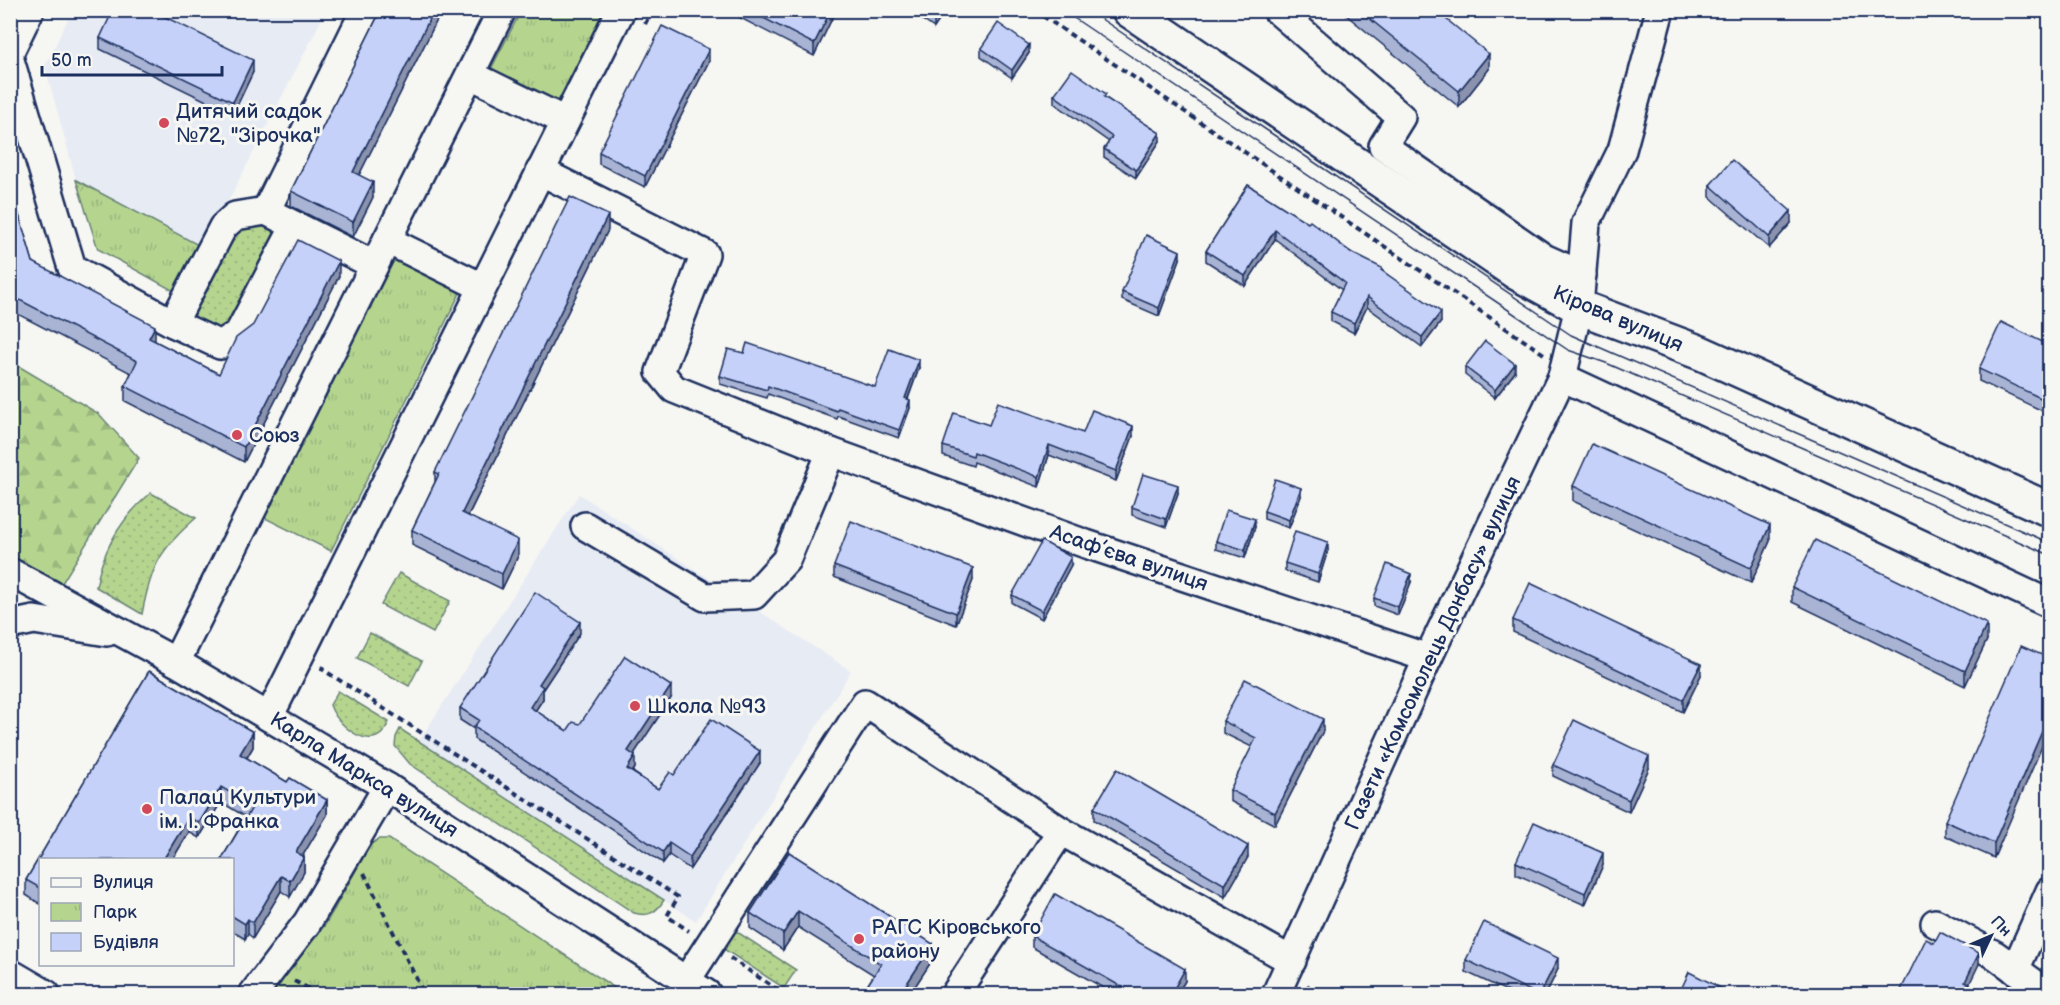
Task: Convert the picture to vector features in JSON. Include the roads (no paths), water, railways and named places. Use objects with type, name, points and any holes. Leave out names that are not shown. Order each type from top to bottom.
[{"type":"main road","name":"Кірова вулиця","points":[[1129,10],[1516,273],[1579,307],[1701,353],[2049,510]]},
{"type":"street","points":[[10,51],[30,10]]},
{"type":"street","points":[[266,211],[365,10]]},
{"type":"street","points":[[176,663],[502,10]]},
{"type":"street","points":[[269,717],[621,10]]},
{"type":"street","points":[[1277,10],[1401,117],[1383,146],[1544,258],[1581,275]]},
{"type":"street","name":"Газети «Комсомолець Донбасу» вулиця","points":[[1275,994],[1292,962],[1428,658],[1562,377],[1579,307],[1586,222],[1622,150],[1660,10]]},
{"type":"street","points":[[10,60],[72,268],[173,323],[220,345],[239,333],[296,225]]},
{"type":"street","points":[[471,75],[565,121]]},
{"type":"street","name":"Асаф’єва вулиця","points":[[540,171],[705,254],[660,372],[674,389],[831,452],[1086,544],[1428,658]]},
{"type":"street","points":[[173,323],[223,227],[235,216],[266,211],[374,265]]},
{"type":"street","points":[[387,240],[482,287]]},
{"type":"street","points":[[1562,377],[2049,604]]},
{"type":"street","points":[[585,526],[705,597],[754,595],[786,560],[831,452]]},
{"type":"street","name":"Карла Маркса вулиця","points":[[10,572],[176,663],[387,787],[696,988]]},
{"type":"street","points":[[10,624],[34,620],[128,636]]},
{"type":"street","points":[[696,988],[710,944],[866,703],[1061,831],[1292,962]]},
{"type":"street","points":[[254,994],[307,923],[387,787]]},
{"type":"street","points":[[956,994],[1061,831]]},
{"type":"street","points":[[2015,969],[2049,891]]},
{"type":"street","points":[[1935,923],[1995,955],[2049,994]]},
{"type":"street","points":[[10,973],[46,994]]},
{"type":"tram line","points":[[1062,10],[1568,350],[1606,363],[2050,555]]},
{"type":"tram line","points":[[1088,10],[1571,335],[2050,543]]},
{"type":"tram line","points":[[2041,994],[2050,978]]},
{"type":"place","name":"Дитячий садок №72, \"Зірочка\"","points":[[164,123]]},
{"type":"place","name":"Союз","points":[[237,435]]},
{"type":"place","name":"Школа №93","points":[[635,706]]},
{"type":"place","name":"Палац Культури ім. І. Франка","points":[[147,809]]},
{"type":"place","name":"РАГС Кіровського району","points":[[859,939]]}]
